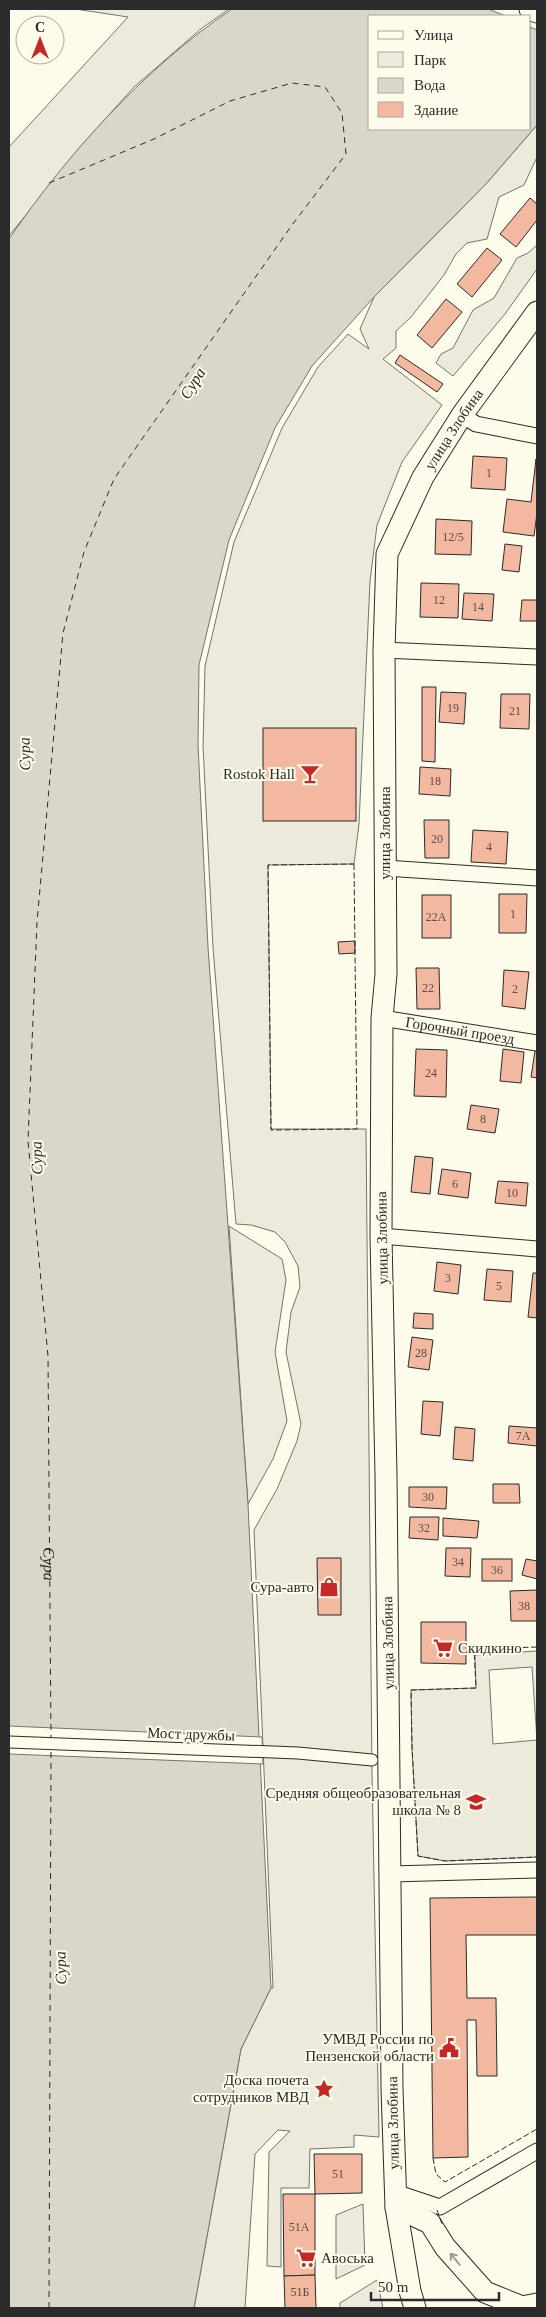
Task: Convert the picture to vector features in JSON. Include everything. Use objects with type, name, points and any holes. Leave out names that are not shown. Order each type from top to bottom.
[{"type":"main road","points":[[530,9],[537,12]]},
{"type":"main road","name":"улица Злобина","points":[[416,2308],[410,2291],[395,2200],[381,1236],[382,1018],[386,974],[384,650],[387,554],[423,477],[462,415],[537,312]]},
{"type":"main road","points":[[395,2200],[430,2223],[445,2247],[485,2292],[530,2305]]},
{"type":"street","points":[[462,415],[476,424],[537,436]]},
{"type":"street","points":[[384,650],[537,657]]},
{"type":"street","points":[[385,868],[537,878]]},
{"type":"street","name":"Горочный проезд","points":[[382,1018],[537,1043]]},
{"type":"street","points":[[381,1236],[537,1249]]},
{"type":"street","name":"Мост дружбы","points":[[9,1742],[298,1753],[372,1760]]},
{"type":"street","points":[[391,1874],[537,1870]]},
{"type":"street","points":[[395,2200],[440,2207],[537,2152]]},
{"type":"green space","points":[[75,9],[229,9],[202,28],[134,87],[81,146],[9,236],[9,147],[128,17]]},
{"type":"green space","points":[[537,125],[537,157],[524,185],[499,197],[487,239],[467,243],[456,254],[444,275],[411,317],[396,331],[396,348],[383,359],[442,405],[402,462],[377,525],[370,581],[359,824],[354,864],[268,865],[271,1129],[366,1129],[372,1773],[379,2137],[354,2135],[354,2147],[310,2149],[309,2188],[281,2188],[281,2267],[267,2266],[269,2152],[290,2131],[278,2130],[255,2154],[245,2308],[194,2308],[241,2049],[271,1988],[273,1988],[254,1530],[277,1489],[297,1441],[301,1424],[286,1352],[291,1312],[300,1287],[298,1266],[285,1242],[275,1232],[251,1225],[236,1224],[213,948],[203,746],[205,666],[234,542],[282,428],[318,367],[348,334],[369,349],[360,329],[374,297],[486,184]]},
{"type":"green space","points":[[537,245],[537,269],[505,314],[453,376],[436,363],[441,354],[453,348],[473,310],[494,298],[517,258],[528,253]]},
{"type":"green space","points":[[229,1226],[282,1259],[286,1280],[275,1352],[287,1421],[273,1459],[248,1504]]},
{"type":"green space","name":"Средняя общеобразовательная школа № 8","points":[[537,1651],[537,1740],[537,1857],[445,1861],[418,1856],[411,1690],[476,1688],[475,1655]],"holes":[[[532,1667],[537,1740],[493,1744],[489,1670]]]},
{"type":"green space","points":[[363,2204],[365,2265],[336,2279],[336,2215]]},
{"type":"green space","points":[[377,2280],[383,2308],[340,2308],[340,2303]]},
{"type":"water","name":"Сура","points":[[232,9],[537,9],[537,125],[486,184],[374,297],[312,366],[275,428],[229,540],[199,665],[198,745],[208,947],[248,1504],[271,1988],[241,2049],[194,2308],[9,2308],[9,239],[56,175],[82,144],[169,57]]},
{"type":"pier","points":[[488,9],[537,9],[537,30],[531,27],[531,15],[503,15]]},
{"type":"pier","points":[[9,1726],[262,1737],[263,1764],[9,1754]]},
{"type":"building","points":[[530,198],[537,204],[537,220],[516,247],[500,234]]},
{"type":"building","points":[[487,248],[502,260],[472,297],[457,284]]},
{"type":"building","points":[[446,299],[462,312],[432,348],[417,335]]},
{"type":"building","points":[[400,355],[443,384],[437,392],[395,363]]},
{"type":"building","points":[[473,456],[507,458],[505,490],[471,488]]},
{"type":"building","points":[[536,459],[537,513],[534,536],[503,532],[507,499],[531,502]]},
{"type":"building","points":[[436,519],[472,521],[471,555],[435,554]]},
{"type":"building","points":[[505,544],[522,546],[519,572],[502,570]]},
{"type":"building","points":[[421,583],[459,584],[458,618],[420,617]]},
{"type":"building","points":[[464,593],[494,594],[492,621],[462,619]]},
{"type":"building","points":[[522,600],[537,600],[537,621],[520,621]]},
{"type":"building","points":[[422,687],[436,687],[435,762],[422,761]]},
{"type":"building","points":[[441,692],[466,693],[464,724],[439,722]]},
{"type":"building","points":[[501,694],[530,694],[529,729],[500,728]]},
{"type":"building","name":"Rostok Hall","points":[[263,728],[356,728],[356,821],[263,821]]},
{"type":"building","points":[[420,767],[451,769],[450,796],[419,794]]},
{"type":"building","points":[[424,820],[449,820],[449,858],[425,858]]},
{"type":"building","points":[[473,830],[508,832],[506,864],[471,862]]},
{"type":"building","points":[[499,894],[527,894],[526,933],[499,933]]},
{"type":"building","points":[[422,895],[451,895],[451,938],[422,938]]},
{"type":"building","points":[[355,941],[355,953],[339,954],[338,942]]},
{"type":"building","points":[[416,968],[439,968],[440,1009],[417,1009]]},
{"type":"building","points":[[504,970],[529,972],[525,1009],[502,1006]]},
{"type":"building","points":[[416,1049],[447,1050],[446,1097],[414,1096]]},
{"type":"building","points":[[503,1049],[524,1052],[521,1083],[500,1081]]},
{"type":"building","points":[[535,1051],[537,1051],[537,1078],[531,1077]]},
{"type":"building","points":[[471,1105],[499,1109],[495,1133],[467,1129]]},
{"type":"building","points":[[415,1156],[433,1158],[430,1194],[411,1192]]},
{"type":"building","points":[[442,1169],[471,1173],[468,1198],[438,1194]]},
{"type":"building","points":[[498,1181],[528,1183],[526,1206],[495,1203]]},
{"type":"building","points":[[437,1262],[461,1265],[458,1294],[434,1291]]},
{"type":"building","points":[[487,1269],[513,1271],[511,1302],[484,1300]]},
{"type":"building","points":[[533,1273],[537,1273],[537,1318],[528,1317]]},
{"type":"building","points":[[414,1313],[433,1314],[433,1329],[413,1328]]},
{"type":"building","points":[[412,1337],[433,1340],[429,1370],[408,1367]]},
{"type":"building","points":[[423,1401],[443,1402],[440,1436],[421,1434]]},
{"type":"building","points":[[509,1426],[537,1428],[537,1446],[508,1443]]},
{"type":"building","points":[[455,1427],[475,1429],[473,1461],[453,1459]]},
{"type":"building","points":[[493,1484],[519,1484],[520,1503],[493,1503]]},
{"type":"building","points":[[409,1487],[447,1487],[446,1509],[409,1507]]},
{"type":"building","points":[[410,1517],[439,1517],[438,1540],[409,1538]]},
{"type":"building","points":[[443,1518],[479,1521],[477,1538],[443,1536]]},
{"type":"building","points":[[446,1548],[471,1548],[470,1577],[445,1576]]},
{"type":"building","name":"Сура-авто","points":[[317,1558],[341,1558],[341,1615],[318,1615]]},
{"type":"building","points":[[482,1559],[512,1559],[512,1581],[482,1581]]},
{"type":"building","points":[[526,1559],[537,1561],[537,1579],[522,1575]]},
{"type":"building","points":[[537,1590],[537,1621],[511,1621],[510,1591]]},
{"type":"building","points":[[421,1622],[466,1622],[466,1664],[421,1663]]},
{"type":"building","name":"УМВД России по Пензенской области","points":[[537,1897],[537,1935],[466,1935],[467,1998],[496,1998],[497,2076],[477,2076],[476,2020],[467,2020],[468,2157],[433,2158],[430,1898]]},
{"type":"building","points":[[314,2154],[362,2154],[362,2193],[315,2194]]},
{"type":"building","points":[[283,2194],[315,2194],[315,2275],[284,2276]]},
{"type":"building","points":[[315,2275],[316,2308],[285,2308],[284,2276]]},
{"type":"ferry route","points":[[49,183],[154,139],[230,101],[292,83],[325,87],[342,113],[346,154],[292,225],[114,479],[84,552],[63,633],[37,922],[28,1141],[48,1356],[51,1739]]},
{"type":"ferry route","points":[[49,2308],[51,1748]]},
{"type":"fence","points":[[354,864],[357,1129],[271,1130],[268,865],[354,864]]},
{"type":"fence","points":[[537,1647],[474,1649],[476,1688],[411,1690],[418,1856],[445,1861],[537,1857]]},
{"type":"fence","points":[[433,2158],[436,2174],[445,2182],[537,2129]]},
{"type":"fence","points":[[437,2210],[442,2224]]},
{"type":"place","name":"Rostok Hall","points":[[310,774]]},
{"type":"place","name":"Сура-авто","points":[[329,1587]]},
{"type":"place","name":"Скидкино","points":[[443,1648]]},
{"type":"place","name":"Средняя общеобразовательная школа № 8","points":[[476,1802]]},
{"type":"place","name":"УМВД России по Пензенской области","points":[[449,2048]]},
{"type":"place","name":"Доска почета сотрудников МВД","points":[[324,2089]]},
{"type":"place","name":"Авоська","points":[[306,2258]]}]
